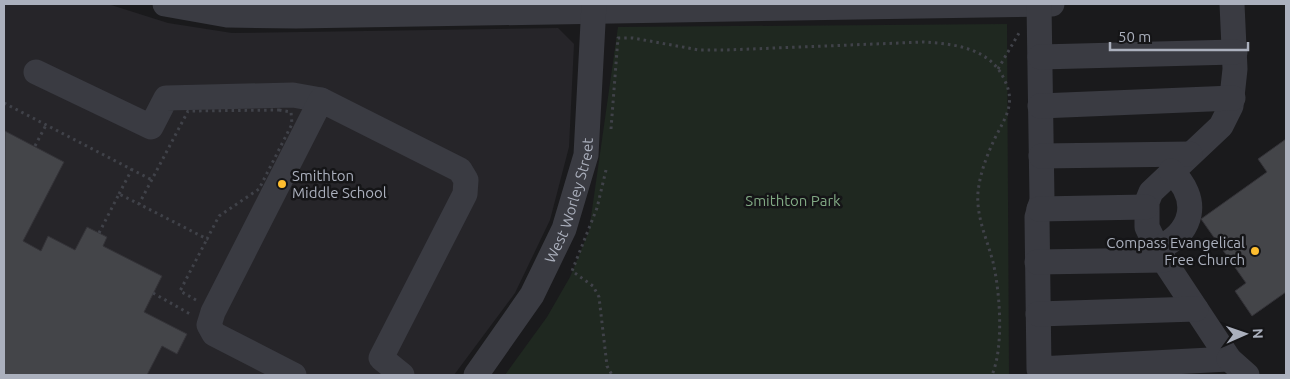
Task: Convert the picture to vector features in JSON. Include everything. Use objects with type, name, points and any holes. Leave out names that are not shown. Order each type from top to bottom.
[{"type":"street","points":[[165,4],[227,15],[296,16],[594,7],[1052,4]]},
{"type":"street","points":[[1039,4],[1042,200],[1037,217],[1039,368],[1238,367]]},
{"type":"street","points":[[1232,4],[1235,52],[1233,98],[1221,126],[1171,171],[1151,192],[1146,207],[1147,227],[1161,254],[1196,309],[1238,367]]},
{"type":"street","name":"West Worley Street","points":[[476,375],[532,295],[564,229],[586,155],[594,7]]},
{"type":"street","points":[[1040,57],[1235,52]]},
{"type":"street","points":[[36,72],[151,127],[166,98],[292,95],[321,100],[460,170],[466,180],[465,194],[377,367],[402,375]]},
{"type":"street","points":[[1040,106],[1233,98]]},
{"type":"street","points":[[294,375],[214,334],[210,325],[213,312],[321,100]]},
{"type":"street","points":[[1041,156],[1190,154]]},
{"type":"street","points":[[1037,262],[1161,254],[1178,237],[1184,228],[1189,213],[1189,197],[1186,186],[1171,171]]},
{"type":"street","points":[[1039,209],[1146,207]]},
{"type":"street","points":[[1038,314],[1196,309]]},
{"type":"path","points":[[998,69],[1017,34],[1023,31]]},
{"type":"path","points":[[610,138],[618,38],[633,38],[708,50],[924,42],[956,44],[978,52],[998,69],[1005,80],[1010,97],[1010,110],[981,171],[978,192],[980,219],[997,279],[999,343],[997,364],[992,375]]},
{"type":"path","points":[[4,103],[152,180]]},
{"type":"path","points":[[119,194],[138,204],[207,239],[219,216],[259,189],[292,124],[291,112],[279,110],[188,110],[138,204]]},
{"type":"path","points":[[35,146],[46,124]]},
{"type":"path","points":[[606,165],[597,208],[572,271],[593,286],[599,297],[608,366],[612,375]]},
{"type":"path","points":[[99,233],[132,169]]},
{"type":"path","points":[[153,293],[193,316]]},
{"type":"shaded area","name":"Smithton Middle School","points":[[4,4],[108,4],[168,23],[232,33],[558,28],[574,44],[569,147],[550,220],[515,293],[454,375],[4,375]]},
{"type":"green space","name":"Smithton Park","points":[[1007,24],[1009,375],[505,375],[547,317],[570,277],[589,231],[618,27]]},
{"type":"building","points":[[5,131],[64,162],[23,241],[41,251],[48,236],[75,250],[87,227],[107,237],[103,246],[162,276],[144,312],[187,334],[177,354],[162,346],[147,375],[4,375]]},
{"type":"building","name":"Compass Evangelical Free Church","points":[[1286,139],[1286,292],[1252,316],[1235,291],[1246,283],[1201,219],[1267,172],[1258,159]]},
{"type":"place","name":"Smithton Middle School","points":[[282,184]]},
{"type":"place","name":"Compass Evangelical Free Church","points":[[1255,251]]}]
